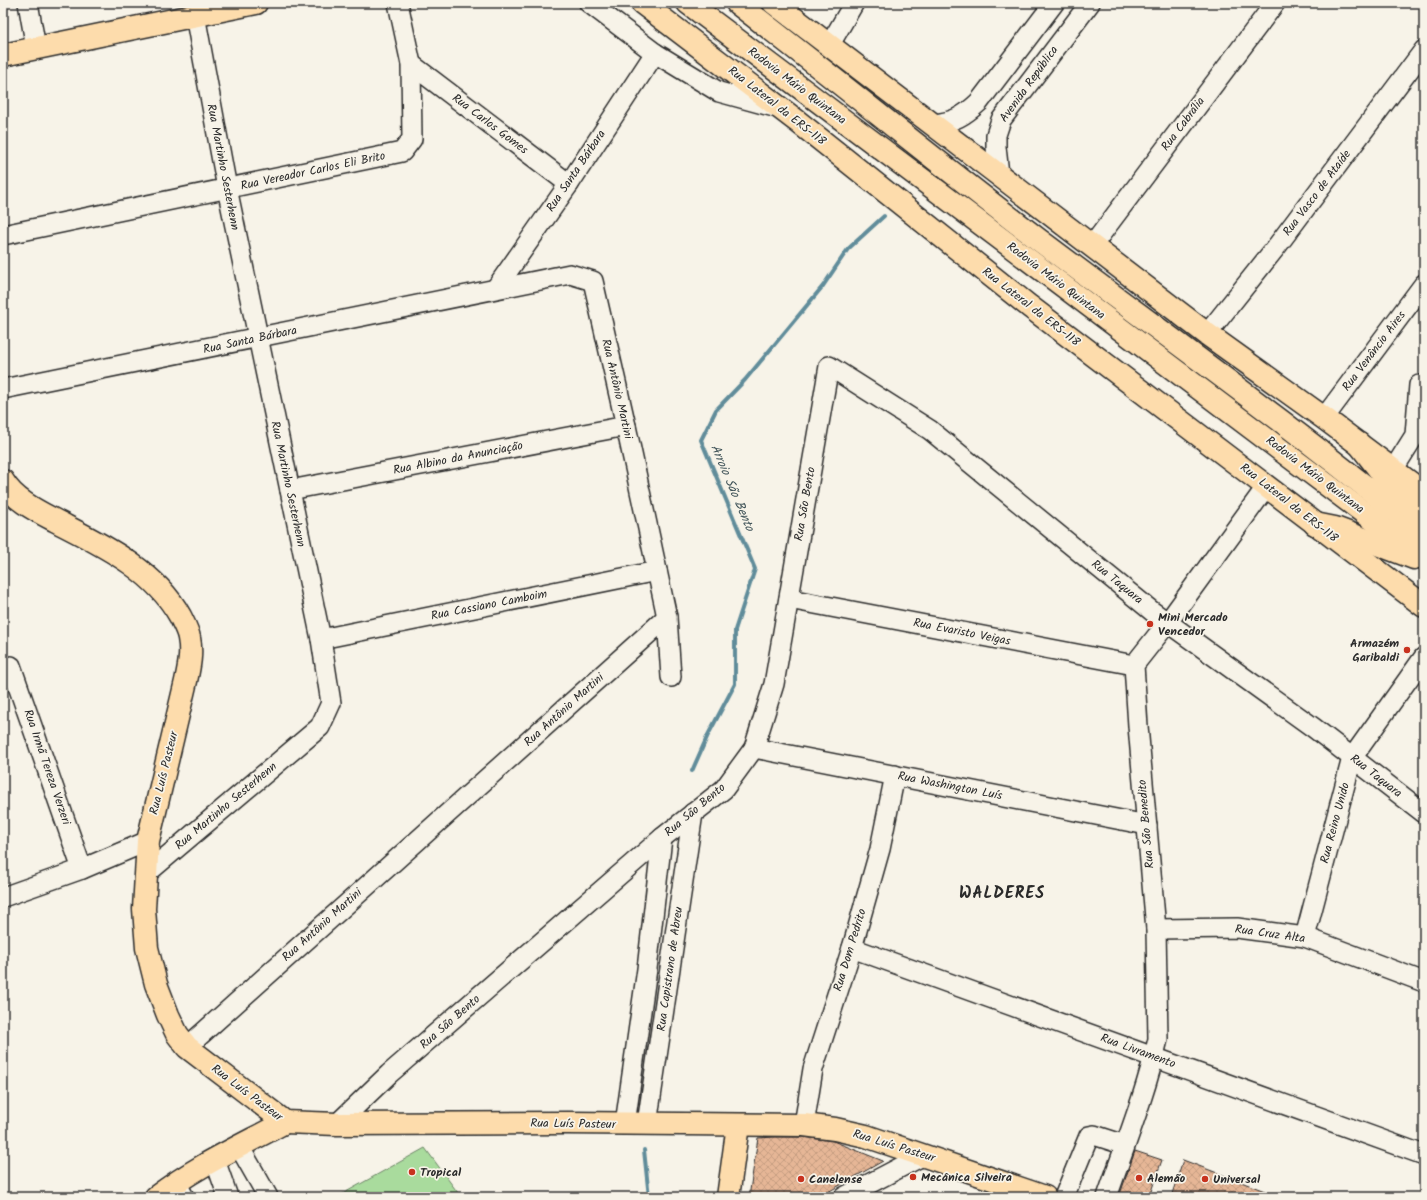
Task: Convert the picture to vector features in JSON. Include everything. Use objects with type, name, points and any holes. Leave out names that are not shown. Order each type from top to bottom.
[{"type":"main road","points":[[3,55],[195,15],[217,7],[256,3]]},
{"type":"main road","name":"Rua Lateral da ERS-118","points":[[642,3],[783,110],[1029,306],[1424,606]]},
{"type":"main road","points":[[670,3],[671,9],[703,50]]},
{"type":"main road","name":"Rodovia Mário Quintana","points":[[688,3],[768,65],[1424,558]]},
{"type":"main road","name":"Rodovia Mário Quintana","points":[[737,3],[881,118],[1033,235],[1359,481],[1424,534]]},
{"type":"main road","points":[[774,3],[1208,334],[1424,493]]},
{"type":"main road","points":[[1359,444],[1392,486],[1424,521]]},
{"type":"main road","name":"Rua Luís Pasteur","points":[[3,481],[6,487],[21,501],[110,550],[146,575],[174,605],[182,620],[189,637],[190,656],[186,681],[148,841],[144,909],[147,948],[161,1002],[177,1034],[186,1047],[285,1122],[337,1124],[568,1123],[804,1125],[835,1128],[924,1155],[1045,1197]]},
{"type":"main road","points":[[1315,524],[1335,528],[1424,562]]},
{"type":"main road","points":[[156,1197],[180,1190],[215,1160],[285,1122]]},
{"type":"main road","points":[[728,1197],[738,1125]]},
{"type":"street","points":[[28,3],[36,48]]},
{"type":"street","name":"Rua Vereador Carlos Eli Brito","points":[[3,235],[402,152],[412,139],[411,64],[398,3]]},
{"type":"street","points":[[589,3],[655,53],[719,92],[783,110]]},
{"type":"street","points":[[829,46],[854,3]]},
{"type":"street","points":[[933,124],[961,118],[979,102],[1054,3]]},
{"type":"street","name":"Avenida República","points":[[999,174],[996,135],[1001,120],[1090,3]]},
{"type":"street","name":"Rua Cabrália","points":[[1092,246],[1275,3]]},
{"type":"street","name":"Rua Martinho Sesterhenn","points":[[146,874],[320,727],[331,703],[320,639],[290,490],[227,188],[195,15]]},
{"type":"street","name":"Rua Vasco de Ataíde","points":[[1208,334],[1277,246],[1424,50]]},
{"type":"street","name":"Rua Santa Bárbara","points":[[496,288],[569,184],[655,53]]},
{"type":"street","points":[[1017,53],[1041,68]]},
{"type":"street","name":"Rua Carlos Gomes","points":[[411,64],[569,184]]},
{"type":"street","name":"Rua Santa Bárbara","points":[[3,389],[570,274]]},
{"type":"street","name":"Rua Antônio Martini","points":[[186,1047],[667,617],[593,281],[570,274]]},
{"type":"street","name":"Rua Venâncio Aires","points":[[1324,418],[1424,284]]},
{"type":"street","name":"Rua São Bento","points":[[337,1124],[390,1074],[662,838],[724,789],[754,748],[774,684],[829,366]]},
{"type":"street","name":"Rua Taquara","points":[[829,366],[930,430],[1168,622],[1314,728],[1424,813]]},
{"type":"street","points":[[1393,470],[1415,435],[1419,385]]},
{"type":"street","name":"Rua Albino da Anunciação","points":[[290,490],[626,426]]},
{"type":"street","points":[[1134,665],[1168,622],[1267,486]]},
{"type":"street","name":"Rua Cassiano Camboim","points":[[320,639],[657,571]]},
{"type":"street","name":"Rua Evaristo Veigas","points":[[789,599],[1134,665]]},
{"type":"street","points":[[667,617],[671,677]]},
{"type":"street","name":"Rua Reino Unido","points":[[1305,937],[1352,758],[1424,657]]},
{"type":"street","name":"Rua São Benedito","points":[[1107,1197],[1154,1057],[1158,1039],[1156,929],[1134,665]]},
{"type":"street","name":"Rua Irmã Tereza Verzeri","points":[[11,666],[82,869]]},
{"type":"street","name":"Rua Washington Luís","points":[[754,748],[1147,825]]},
{"type":"street","name":"Rua Dom Pedrito","points":[[804,1125],[813,1069],[852,948],[880,849],[895,775]]},
{"type":"street","name":"Rua Capistrano de Abreu","points":[[636,1124],[669,972],[693,813]]},
{"type":"street","name":"Rua Capistrano de Abreu","points":[[636,1124],[647,969],[662,838]]},
{"type":"street","points":[[3,898],[82,869],[148,841]]},
{"type":"street","name":"Rua Cruz Alta","points":[[1156,929],[1237,928],[1305,937],[1424,982]]},
{"type":"street","name":"Rua Livramento","points":[[852,948],[1424,1155]]},
{"type":"street","points":[[647,969],[669,972]]},
{"type":"street","points":[[1064,1197],[1086,1140],[1089,1136],[1094,1135],[1125,1145]]},
{"type":"street","points":[[239,1146],[268,1197]]},
{"type":"street","points":[[844,1197],[924,1155]]},
{"type":"street","points":[[215,1160],[228,1197]]},
{"type":"green space","name":"Tropical","points":[[425,1148],[461,1197],[337,1197]]},
{"type":"building","name":"Canelense","points":[[803,1137],[833,1141],[883,1161],[819,1197],[749,1197],[758,1138]]},
{"type":"building","name":"Alemão","points":[[1135,1151],[1162,1160],[1149,1197],[1119,1197]]},
{"type":"building","name":"Universal","points":[[1183,1160],[1278,1196],[1278,1197],[1171,1197]]},
{"type":"waterway","name":"Arroio São Bento","points":[[692,771],[708,735],[735,684],[735,630],[755,569],[701,440],[716,410],[745,380],[823,286],[848,249],[884,216]]},
{"type":"waterway","points":[[644,1150],[649,1197]]},
{"type":"place","name":"Mini Mercado Vencedor","points":[[1150,624]]},
{"type":"place","name":"Armazém Garibaldi","points":[[1407,650]]},
{"type":"place","name":"Tropical","points":[[412,1172]]},
{"type":"place","name":"Mecânica Silveira","points":[[913,1177]]},
{"type":"place","name":"Alemão","points":[[1139,1178]]},
{"type":"place","name":"Canelense","points":[[801,1179]]},
{"type":"place","name":"Universal","points":[[1205,1179]]},
{"type":"district","name":"WALDERES","points":[[1002,893]]}]
